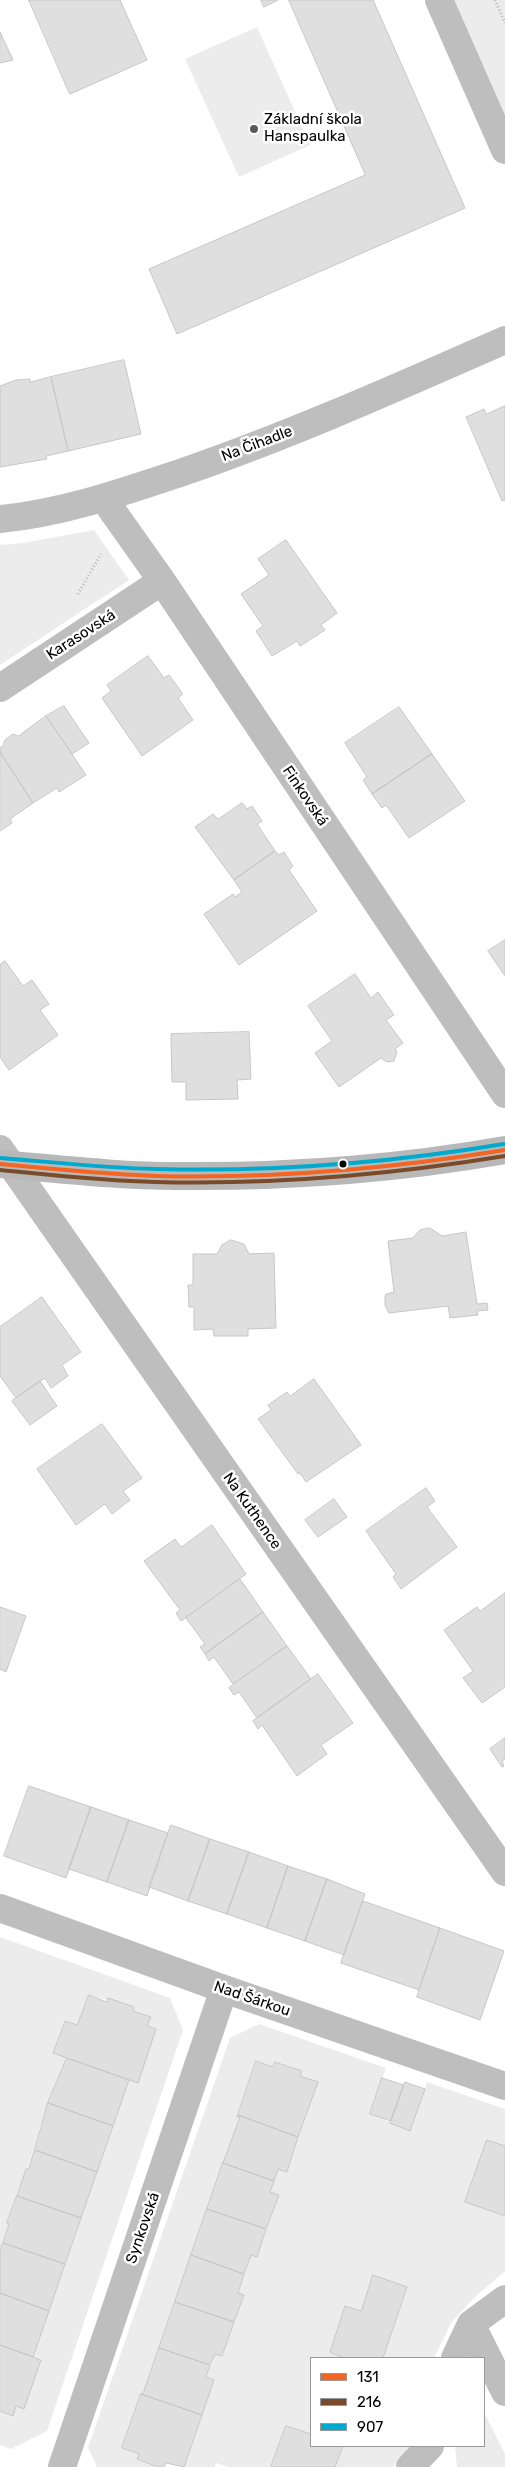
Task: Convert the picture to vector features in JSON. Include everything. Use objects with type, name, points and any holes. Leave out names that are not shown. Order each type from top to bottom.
[{"type":"street","points":[[439,0],[505,150]]},
{"type":"street","name":"Na Čihadle","points":[[0,519],[104,499],[229,456],[329,418],[505,340]]},
{"type":"street","name":"Finkovská","points":[[104,499],[162,581],[505,1094]]},
{"type":"street","name":"Karasovská","points":[[0,688],[162,581]]},
{"type":"street","points":[[4,1159],[176,1176],[234,1175],[381,1169],[505,1150]]},
{"type":"street","name":"Na Kuthence","points":[[4,1159],[505,1872]]},
{"type":"street","name":"Nad Šárkou","points":[[0,1908],[224,1989],[505,2086]]},
{"type":"street","name":"Synkovská","points":[[62,2467],[224,1989]]},
{"type":"street","points":[[455,2357],[471,2324],[505,2299]]},
{"type":"street","points":[[471,2324],[505,2392]]},
{"type":"street","points":[[410,2467],[429,2447]]},
{"type":"street","points":[[430,2447],[434,2467]]},
{"type":"path","points":[[495,0],[505,23]]},
{"type":"shaded area","points":[[451,0],[505,0],[505,123]]},
{"type":"shaded area","points":[[257,27],[310,145],[239,177],[185,59]]},
{"type":"shaded area","points":[[94,530],[129,580],[0,665],[0,545],[23,543]]},
{"type":"shaded area","points":[[0,1937],[170,1998],[183,2030],[47,2431],[11,2449],[0,2445],[0,2411],[12,2416],[16,2406],[24,2409],[41,2360],[33,2357],[129,2080],[138,2082],[155,2029],[147,2026],[151,2017],[133,2011],[134,2007],[89,1995],[77,2025],[64,2021],[53,2053],[67,2058],[60,2077],[58,2077],[39,2130],[41,2131],[7,2222],[9,2224],[0,2251]]},
{"type":"shaded area","points":[[259,2024],[386,2068],[370,2114],[410,2130],[427,2082],[505,2109],[505,2146],[487,2140],[505,2216],[505,2271],[474,2298],[451,2323],[434,2357],[383,2357],[407,2288],[373,2275],[361,2311],[345,2307],[330,2352],[342,2357],[310,2357],[310,2434],[286,2426],[271,2467],[229,2467],[216,2463],[215,2467],[184,2467],[214,2380],[206,2377],[215,2354],[222,2356],[244,2295],[238,2293],[251,2255],[257,2257],[278,2195],[270,2192],[278,2169],[287,2172],[317,2082],[300,2076],[302,2071],[276,2062],[273,2067],[256,2061],[237,2117],[240,2117],[122,2448],[139,2454],[138,2460],[158,2467],[97,2467],[88,2448],[230,2038]]},
{"type":"shaded area","points":[[485,2414],[505,2454],[505,2467],[457,2467],[455,2447],[485,2447]]},
{"type":"shaded area","points":[[343,2447],[410,2447],[393,2467],[335,2467]]},
{"type":"building","points":[[29,0],[120,0],[147,60],[70,94]]},
{"type":"building","points":[[261,0],[278,0],[264,7]]},
{"type":"building","points":[[289,0],[373,0],[465,208],[177,334],[149,269],[365,175]]},
{"type":"building","points":[[0,32],[13,60],[0,63]]},
{"type":"building","points":[[124,360],[141,434],[68,451],[51,377]]},
{"type":"building","points":[[51,377],[68,451],[46,456],[47,459],[0,467],[0,386],[16,380],[30,379],[30,382]]},
{"type":"building","points":[[505,406],[505,500],[502,501],[466,417],[484,409],[486,414]]},
{"type":"building","points":[[286,540],[337,613],[321,625],[325,630],[300,646],[297,641],[272,656],[256,631],[263,626],[241,594],[269,575],[258,559]]},
{"type":"building","points":[[148,656],[164,678],[169,675],[183,694],[178,698],[193,720],[142,756],[102,698],[111,691],[107,685]]},
{"type":"building","points":[[64,706],[89,743],[72,754],[46,716]]},
{"type":"building","points":[[399,707],[432,754],[372,794],[363,780],[367,777],[345,743]]},
{"type":"building","points":[[46,716],[86,775],[59,792],[57,788],[33,803],[0,752],[0,748],[5,740],[13,734],[18,736]]},
{"type":"building","points":[[0,752],[33,803],[10,819],[12,823],[0,831]]},
{"type":"building","points":[[432,754],[465,801],[409,838],[386,805],[382,808],[372,794]]},
{"type":"building","points":[[242,803],[247,809],[252,806],[262,821],[257,824],[275,851],[234,880],[195,827],[213,814],[218,819]]},
{"type":"building","points":[[275,851],[279,855],[284,852],[293,866],[289,870],[317,911],[239,965],[204,914],[233,894],[235,897],[242,892],[234,880]]},
{"type":"building","points":[[505,940],[505,976],[488,951]]},
{"type":"building","points":[[5,961],[23,986],[32,980],[49,1004],[40,1010],[58,1035],[9,1070],[0,1057],[0,965]]},
{"type":"building","points":[[355,974],[371,998],[378,992],[394,1015],[386,1020],[403,1043],[395,1049],[397,1052],[394,1061],[387,1062],[381,1058],[339,1087],[315,1053],[332,1041],[308,1006]]},
{"type":"building","points":[[249,1032],[251,1079],[237,1080],[238,1099],[186,1100],[186,1082],[172,1082],[171,1034]]},
{"type":"building","points":[[430,1228],[442,1236],[466,1232],[477,1304],[487,1303],[488,1310],[477,1311],[478,1315],[450,1318],[448,1306],[389,1313],[385,1305],[385,1297],[386,1294],[394,1292],[388,1241],[413,1238],[420,1230]]},
{"type":"building","points":[[231,1240],[244,1244],[249,1254],[274,1253],[276,1328],[248,1329],[248,1336],[214,1336],[213,1329],[194,1330],[194,1307],[189,1307],[188,1285],[193,1285],[193,1254],[217,1254],[222,1245]]},
{"type":"building","points":[[42,1297],[81,1352],[62,1365],[68,1376],[51,1388],[45,1378],[16,1398],[0,1376],[0,1327]]},
{"type":"building","points":[[314,1379],[361,1445],[306,1482],[300,1473],[298,1474],[258,1419],[271,1410],[268,1405],[287,1392],[290,1396]]},
{"type":"building","points":[[40,1381],[57,1406],[30,1425],[12,1401]]},
{"type":"building","points":[[102,1424],[142,1478],[123,1491],[130,1500],[112,1514],[105,1504],[76,1525],[37,1469]]},
{"type":"building","points":[[426,1488],[435,1501],[427,1507],[457,1547],[401,1589],[393,1577],[396,1574],[366,1531]]},
{"type":"building","points":[[334,1499],[347,1517],[318,1537],[305,1520]]},
{"type":"building","points":[[212,1525],[246,1574],[181,1621],[176,1613],[180,1610],[144,1561],[175,1539],[181,1547]]},
{"type":"building","points":[[240,1579],[263,1612],[205,1654],[200,1647],[205,1644],[186,1618]]},
{"type":"building","points":[[505,1593],[505,1687],[482,1703],[463,1678],[473,1671],[444,1630],[477,1607],[480,1611]]},
{"type":"building","points":[[0,1607],[26,1616],[6,1672],[0,1669]]},
{"type":"building","points":[[263,1612],[287,1646],[233,1684],[214,1657],[209,1661],[205,1654]]},
{"type":"building","points":[[287,1646],[311,1679],[257,1718],[239,1692],[234,1695],[229,1688]]},
{"type":"building","points":[[318,1674],[353,1723],[321,1745],[327,1754],[297,1776],[262,1725],[258,1729],[253,1721]]},
{"type":"building","points":[[505,1738],[505,1759],[502,1761],[504,1766],[502,1767],[490,1749]]},
{"type":"building","points":[[29,1786],[91,1807],[66,1878],[4,1856]]},
{"type":"building","points":[[91,1807],[129,1820],[107,1882],[69,1869]]},
{"type":"building","points":[[129,1820],[168,1833],[147,1896],[107,1882]]},
{"type":"building","points":[[171,1825],[210,1839],[188,1901],[149,1887]]},
{"type":"building","points":[[210,1839],[249,1852],[227,1914],[188,1901]]},
{"type":"building","points":[[249,1852],[288,1866],[267,1928],[227,1914]]},
{"type":"building","points":[[288,1866],[327,1879],[305,1941],[267,1928]]},
{"type":"building","points":[[327,1879],[365,1894],[344,1955],[305,1941]]},
{"type":"building","points":[[363,1901],[440,1928],[419,1990],[341,1963]]},
{"type":"building","points":[[440,1928],[504,1951],[480,2020],[417,1997]]},
{"type":"building","points":[[89,1995],[107,2002],[108,1998],[134,2007],[133,2011],[151,2017],[147,2026],[156,2029],[138,2083],[53,2053],[65,2021],[77,2025]]},
{"type":"building","points":[[67,2058],[129,2080],[113,2126],[48,2103]]},
{"type":"building","points":[[256,2061],[273,2067],[275,2062],[302,2071],[300,2076],[318,2082],[298,2137],[238,2115]]},
{"type":"building","points":[[382,2078],[404,2085],[391,2121],[370,2114]]},
{"type":"building","points":[[405,2082],[425,2089],[410,2131],[390,2123]]},
{"type":"building","points":[[48,2103],[113,2126],[97,2172],[35,2150]]},
{"type":"building","points":[[238,2115],[298,2137],[287,2172],[278,2169],[274,2181],[223,2163],[240,2117],[237,2117]]},
{"type":"building","points":[[487,2140],[505,2146],[505,2216],[465,2202]]},
{"type":"building","points":[[35,2150],[97,2172],[81,2218],[17,2196]]},
{"type":"building","points":[[223,2163],[274,2181],[270,2192],[279,2195],[266,2229],[207,2209]]},
{"type":"building","points":[[17,2196],[81,2218],[65,2264],[3,2243],[9,2224],[7,2223]]},
{"type":"building","points":[[207,2209],[266,2229],[257,2257],[251,2255],[244,2274],[191,2255]]},
{"type":"building","points":[[3,2243],[65,2264],[49,2311],[0,2293],[0,2251]]},
{"type":"building","points":[[191,2255],[244,2274],[238,2293],[244,2295],[234,2322],[175,2302]]},
{"type":"building","points":[[373,2275],[407,2287],[383,2357],[342,2357],[330,2352],[345,2306],[361,2311]]},
{"type":"building","points":[[0,2293],[49,2311],[33,2357],[0,2345]]},
{"type":"building","points":[[175,2302],[234,2322],[222,2356],[215,2354],[210,2365],[159,2348]]},
{"type":"building","points":[[0,2345],[41,2360],[24,2409],[16,2406],[13,2416],[0,2411]]},
{"type":"building","points":[[159,2348],[210,2365],[206,2377],[214,2380],[202,2415],[141,2394]]},
{"type":"building","points":[[141,2394],[202,2415],[184,2467],[166,2463],[164,2467],[158,2467],[137,2459],[139,2454],[122,2448]]},
{"type":"building","points":[[286,2426],[310,2434],[310,2447],[343,2447],[335,2467],[271,2467]]},
{"type":"transit line","name":"907","points":[[1,1158],[137,1168],[244,1169],[374,1161],[504,1144]]},
{"type":"transit line","name":"131","points":[[0,1164],[155,1176],[243,1176],[374,1167],[505,1150]]},
{"type":"transit line","name":"216","points":[[0,1170],[77,1178],[136,1181],[243,1182],[374,1173],[505,1156]]},
{"type":"place","name":"Základní škola Hanspaulka","points":[[254,129]]}]
